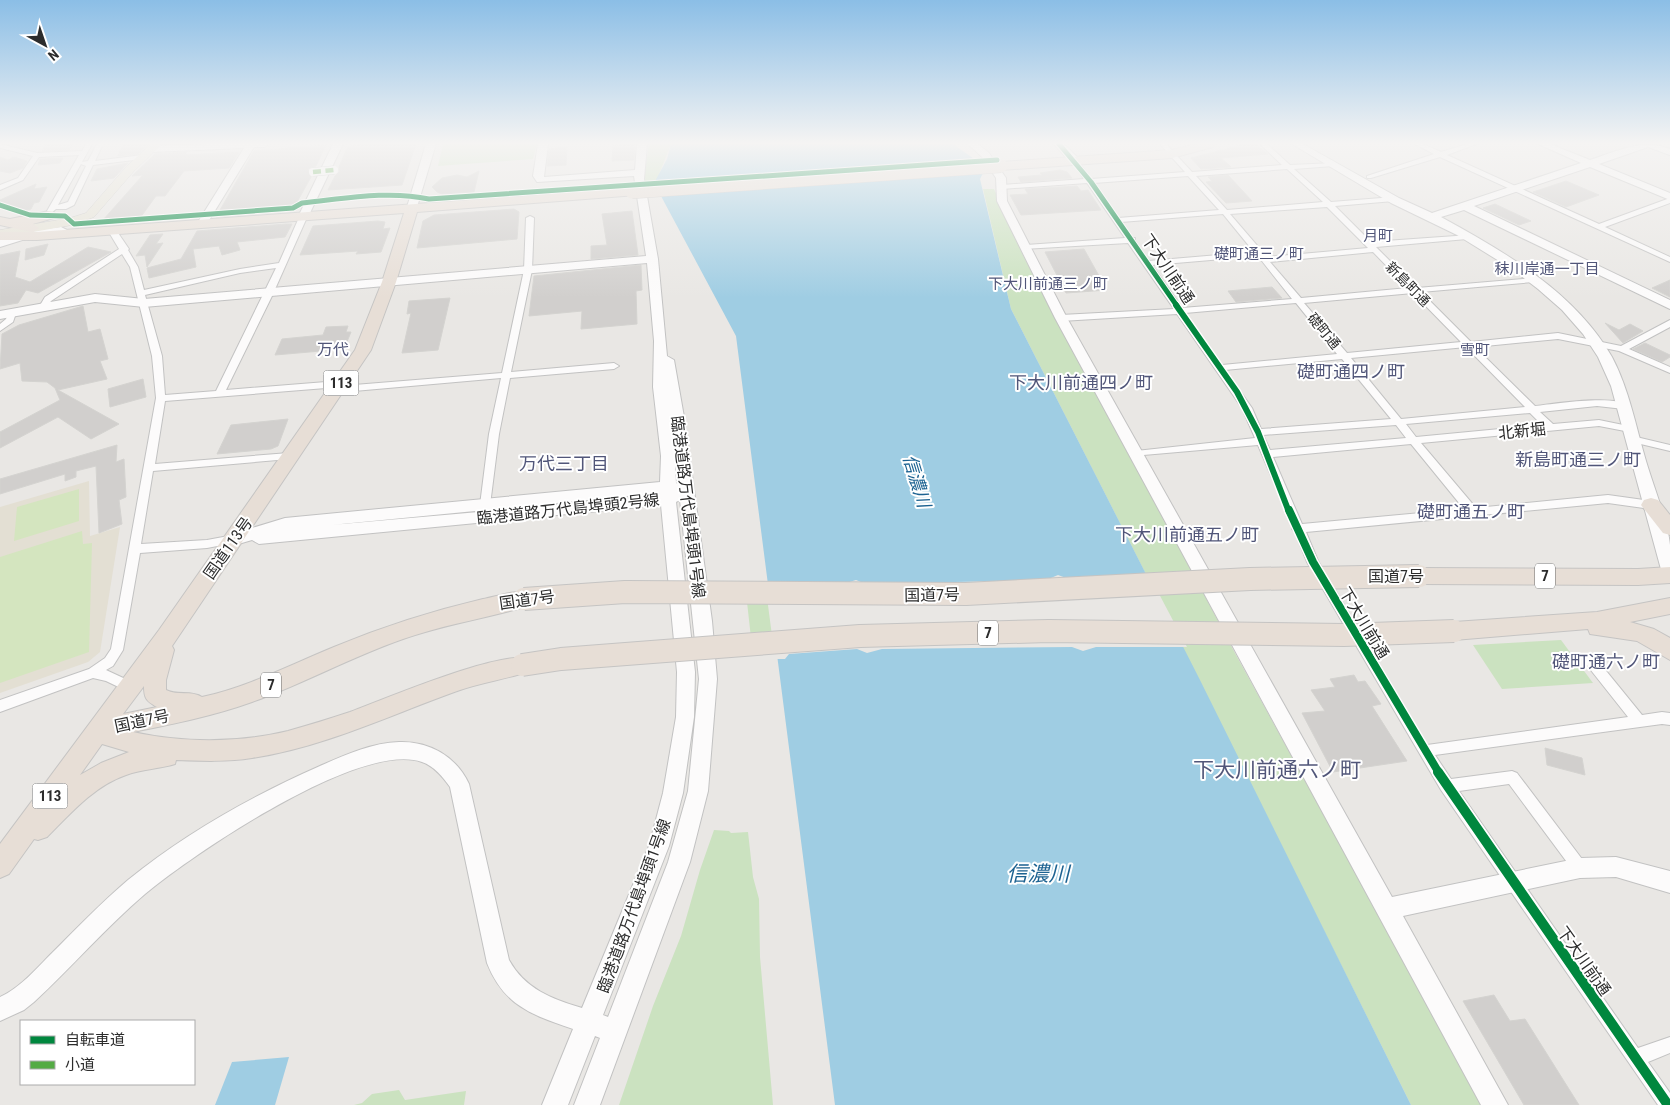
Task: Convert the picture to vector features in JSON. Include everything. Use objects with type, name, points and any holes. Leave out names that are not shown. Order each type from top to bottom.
[{"type":"highway","points":[[1,228],[35,232],[84,231],[583,196]]},
{"type":"highway","name":"国道113号","points":[[1,863],[167,636],[363,350],[389,282],[412,208]]},
{"type":"highway","points":[[1,228],[28,221],[52,211]]},
{"type":"highway","points":[[1,228],[19,237],[63,226],[84,231]]},
{"type":"highway","points":[[1651,505],[1670,528]]},
{"type":"highway","name":"国道7号","points":[[97,731],[132,721],[188,711],[244,695],[392,633],[438,618],[524,599],[601,592],[858,597],[974,595],[1057,592],[1244,580],[1419,576],[1638,577],[1670,574]]},
{"type":"highway","name":"国道7号","points":[[97,731],[120,740],[149,746],[193,751],[228,751],[262,748],[312,736],[462,680],[522,665],[561,659],[860,636],[1049,631],[1334,635],[1454,631],[1598,620],[1670,606]]},
{"type":"highway","points":[[1512,628],[1622,629],[1642,633],[1657,641],[1670,652]]},
{"type":"highway","points":[[167,636],[155,680],[155,695],[160,700],[192,703],[221,694],[244,695]]},
{"type":"highway","points":[[1,863],[81,788],[110,768],[136,759],[228,751]]},
{"type":"main road","points":[[52,211],[56,221],[63,226],[93,213],[107,196]]},
{"type":"street","points":[[52,211],[61,196]]},
{"type":"street","points":[[52,211],[71,203],[75,196]]},
{"type":"street","points":[[203,222],[219,196]]},
{"type":"street","points":[[220,393],[313,196]]},
{"type":"street","points":[[412,208],[416,196]]},
{"type":"street","name":"臨港道路万代島埠頭1号線","points":[[587,1105],[679,862],[698,791],[708,679],[703,621],[674,492],[668,456],[660,387],[660,341],[652,260],[646,215],[640,196]]},
{"type":"street","points":[[1002,196],[1002,201],[1061,318],[1249,655],[1386,909],[1495,1105]]},
{"type":"street","name":"下大川前通","points":[[1101,196],[1247,408],[1313,562],[1424,751],[1512,883],[1668,1105]]},
{"type":"street","name":"礎町通","points":[[1210,196],[1472,511]]},
{"type":"street","name":"新島町通","points":[[1319,196],[1551,428]]},
{"type":"street","points":[[1388,196],[1467,237],[1533,280],[1575,316],[1597,343],[1613,372],[1624,406],[1670,574]]},
{"type":"street","points":[[1402,196],[1420,206],[1432,217]]},
{"type":"street","points":[[1432,217],[1494,196]]},
{"type":"street","points":[[1531,196],[1670,260]]},
{"type":"street","points":[[1119,220],[1330,206],[1394,199]]},
{"type":"street","points":[[1599,227],[1670,199]]},
{"type":"street","points":[[1464,206],[1670,305]]},
{"type":"street","points":[[485,505],[494,434],[528,270],[530,218]]},
{"type":"street","points":[[0,244],[19,237],[63,226]]},
{"type":"street","points":[[0,706],[93,673],[105,667],[116,654],[136,549],[161,398],[157,356],[134,267],[111,229]]},
{"type":"street","points":[[0,244],[35,232]]},
{"type":"street","points":[[1148,263],[1261,257],[1467,237]]},
{"type":"street","points":[[1026,247],[1132,240]]},
{"type":"street","points":[[43,307],[48,299],[124,249]]},
{"type":"street","points":[[0,328],[10,320],[6,314],[95,298],[142,298],[269,292],[652,260]]},
{"type":"street","points":[[142,298],[240,270],[280,265]]},
{"type":"street","points":[[1061,318],[1180,311],[1533,280]]},
{"type":"street","points":[[1622,349],[1670,323]]},
{"type":"street","points":[[1220,368],[1558,336],[1622,349],[1670,370]]},
{"type":"street","points":[[161,398],[326,385],[354,388],[614,366]]},
{"type":"street","points":[[1136,454],[1260,437],[1533,408],[1597,402],[1624,406]]},
{"type":"street","name":"北新堀","points":[[1267,454],[1599,423],[1670,448]]},
{"type":"street","points":[[149,468],[289,456]]},
{"type":"street","name":"臨港道路万代島埠頭1号線","points":[[556,1105],[659,846],[673,793],[683,737],[686,672],[674,492]]},
{"type":"street","name":"臨港道路万代島埠頭2号線","points":[[235,539],[285,524],[485,505],[674,492]]},
{"type":"street","name":"臨港道路万代島埠頭2号線","points":[[235,539],[277,538],[674,492]]},
{"type":"street","points":[[1297,528],[1608,499],[1651,505]]},
{"type":"street","points":[[136,549],[207,544],[235,539]]},
{"type":"street","points":[[1590,660],[1640,721]]},
{"type":"street","points":[[93,673],[108,676],[129,687]]},
{"type":"street","points":[[1424,751],[1640,721],[1670,719]]},
{"type":"street","points":[[0,1009],[16,1002],[26,994],[119,902],[199,840],[262,803],[336,768],[369,756],[393,751],[412,751],[425,754],[444,764],[459,784],[498,963],[505,977],[517,991],[533,1001],[616,1032]]},
{"type":"street","points":[[1446,786],[1512,776],[1580,868]]},
{"type":"street","points":[[1386,909],[1580,868],[1616,868],[1670,882]]},
{"type":"street","points":[[1635,1058],[1670,1045]]},
{"type":"shaded area","points":[[89,481],[90,536],[120,527],[100,652],[88,662],[0,693],[0,507]]},
{"type":"green space","points":[[985,196],[997,196],[1010,226],[1236,655],[1483,1105],[1411,1105],[1172,626],[751,638],[747,602],[1155,592],[1011,309]]},
{"type":"green space","points":[[79,489],[79,521],[14,541],[17,507]]},
{"type":"green space","points":[[82,531],[83,544],[92,543],[89,652],[0,683],[0,557]]},
{"type":"green space","points":[[1561,640],[1593,683],[1502,689],[1473,645]]},
{"type":"green space","points":[[714,830],[729,831],[731,833],[748,832],[753,877],[759,899],[760,957],[773,1105],[619,1105],[653,1006],[681,936]]},
{"type":"green space","points":[[399,1090],[405,1100],[466,1091],[464,1105],[354,1105],[362,1103],[372,1094]]},
{"type":"water","name":"信濃川","points":[[661,196],[984,196],[1011,309],[1199,678],[1411,1105],[835,1105],[736,336]]},
{"type":"water","points":[[289,1057],[275,1105],[215,1105],[232,1062]]},
{"type":"pier","points":[[1148,573],[1187,647],[1096,647],[1083,651],[1072,647],[882,649],[867,653],[857,649],[789,654],[785,659],[775,659],[765,582],[846,583],[856,580],[866,584],[1046,580],[1058,575],[1069,579]]},
{"type":"building","points":[[10,196],[42,196],[39,202],[34,203],[31,209],[24,211],[0,203],[0,200]]},
{"type":"building","points":[[125,196],[165,196],[156,196],[140,218],[103,220]]},
{"type":"building","points":[[228,196],[301,196],[292,211],[216,217]]},
{"type":"building","points":[[1010,196],[1092,196],[1101,210],[1021,215]]},
{"type":"building","points":[[1219,196],[1247,196],[1252,201],[1226,203]]},
{"type":"building","points":[[1541,196],[1597,196],[1566,207]]},
{"type":"building","points":[[1495,204],[1531,221],[1519,225],[1483,208]]},
{"type":"building","points":[[514,209],[519,212],[517,239],[417,248],[423,221],[434,215]]},
{"type":"building","points":[[632,211],[638,255],[591,259],[591,246],[607,245],[602,214]]},
{"type":"building","points":[[385,222],[383,229],[390,228],[381,252],[356,254],[358,251],[300,255],[313,226]]},
{"type":"building","points":[[292,224],[285,237],[237,242],[240,250],[222,255],[219,246],[193,249],[196,267],[149,278],[147,268],[181,259],[197,231]]},
{"type":"building","points":[[163,234],[156,244],[163,243],[147,267],[145,255],[136,256],[150,235]]},
{"type":"building","points":[[48,244],[44,255],[25,260],[26,249]]},
{"type":"building","points":[[88,247],[111,252],[38,293],[26,290],[18,303],[0,306],[0,255],[20,251],[15,277],[30,282]]},
{"type":"building","points":[[1084,249],[1107,290],[1066,293],[1045,252]]},
{"type":"building","points":[[641,265],[642,290],[636,291],[637,324],[581,329],[582,311],[529,316],[534,276]]},
{"type":"building","points":[[1670,280],[1670,297],[1652,288]]},
{"type":"building","points":[[1272,287],[1282,298],[1236,302],[1228,291]]},
{"type":"building","points":[[450,298],[438,350],[402,353],[411,313],[407,314],[409,301]]},
{"type":"building","points":[[83,306],[88,332],[100,329],[108,359],[100,361],[107,379],[58,390],[119,424],[91,439],[58,417],[0,448],[0,432],[60,400],[55,388],[47,382],[22,381],[20,363],[0,369],[2,334],[19,325]]},
{"type":"building","points":[[1605,323],[1619,330],[1630,324],[1643,331],[1623,343]]},
{"type":"building","points":[[348,326],[346,332],[351,332],[344,349],[275,355],[282,339],[323,335],[326,327]]},
{"type":"building","points":[[1645,343],[1670,355],[1670,357],[1662,362],[1633,349]]},
{"type":"building","points":[[143,379],[146,397],[110,407],[108,389]]},
{"type":"building","points":[[288,419],[278,446],[271,449],[217,454],[231,425]]},
{"type":"building","points":[[117,445],[116,462],[124,459],[126,497],[119,500],[122,524],[99,533],[96,466],[76,471],[76,477],[65,481],[65,474],[0,494],[0,479]]},
{"type":"building","points":[[1354,675],[1358,682],[1365,681],[1381,704],[1372,706],[1407,761],[1333,772],[1302,713],[1325,711],[1311,690],[1335,687],[1330,679]]},
{"type":"building","points":[[1545,748],[1582,758],[1585,775],[1547,765]]},
{"type":"building","points":[[1494,995],[1510,1021],[1525,1019],[1579,1105],[1524,1105],[1463,1001]]},
{"type":"cycle path","points":[[0,205],[30,215],[65,216],[74,224],[293,208],[302,203],[368,197],[404,196],[429,199],[479,196]]},
{"type":"cycle path","points":[[1100,196],[1237,392],[1258,432],[1284,500],[1313,562],[1424,751],[1513,883],[1668,1105]]},
{"type":"district","name":"月町","points":[[1378,236]]},
{"type":"district","name":"礎町通三ノ町","points":[[1259,254]]},
{"type":"district","name":"秣川岸通一丁目","points":[[1547,269]]},
{"type":"district","name":"下大川前通三ノ町","points":[[1048,284]]},
{"type":"district","name":"万代","points":[[333,349]]},
{"type":"district","name":"雪町","points":[[1475,350]]},
{"type":"district","name":"礎町通四ノ町","points":[[1351,371]]},
{"type":"district","name":"下大川前通四ノ町","points":[[1081,382]]},
{"type":"district","name":"新島町通三ノ町","points":[[1578,459]]},
{"type":"district","name":"万代三丁目","points":[[564,463]]},
{"type":"district","name":"礎町通五ノ町","points":[[1471,511]]},
{"type":"district","name":"下大川前通五ノ町","points":[[1187,534]]},
{"type":"district","name":"礎町通六ノ町","points":[[1606,661]]},
{"type":"district","name":"下大川前通六ノ町","points":[[1277,770]]}]
